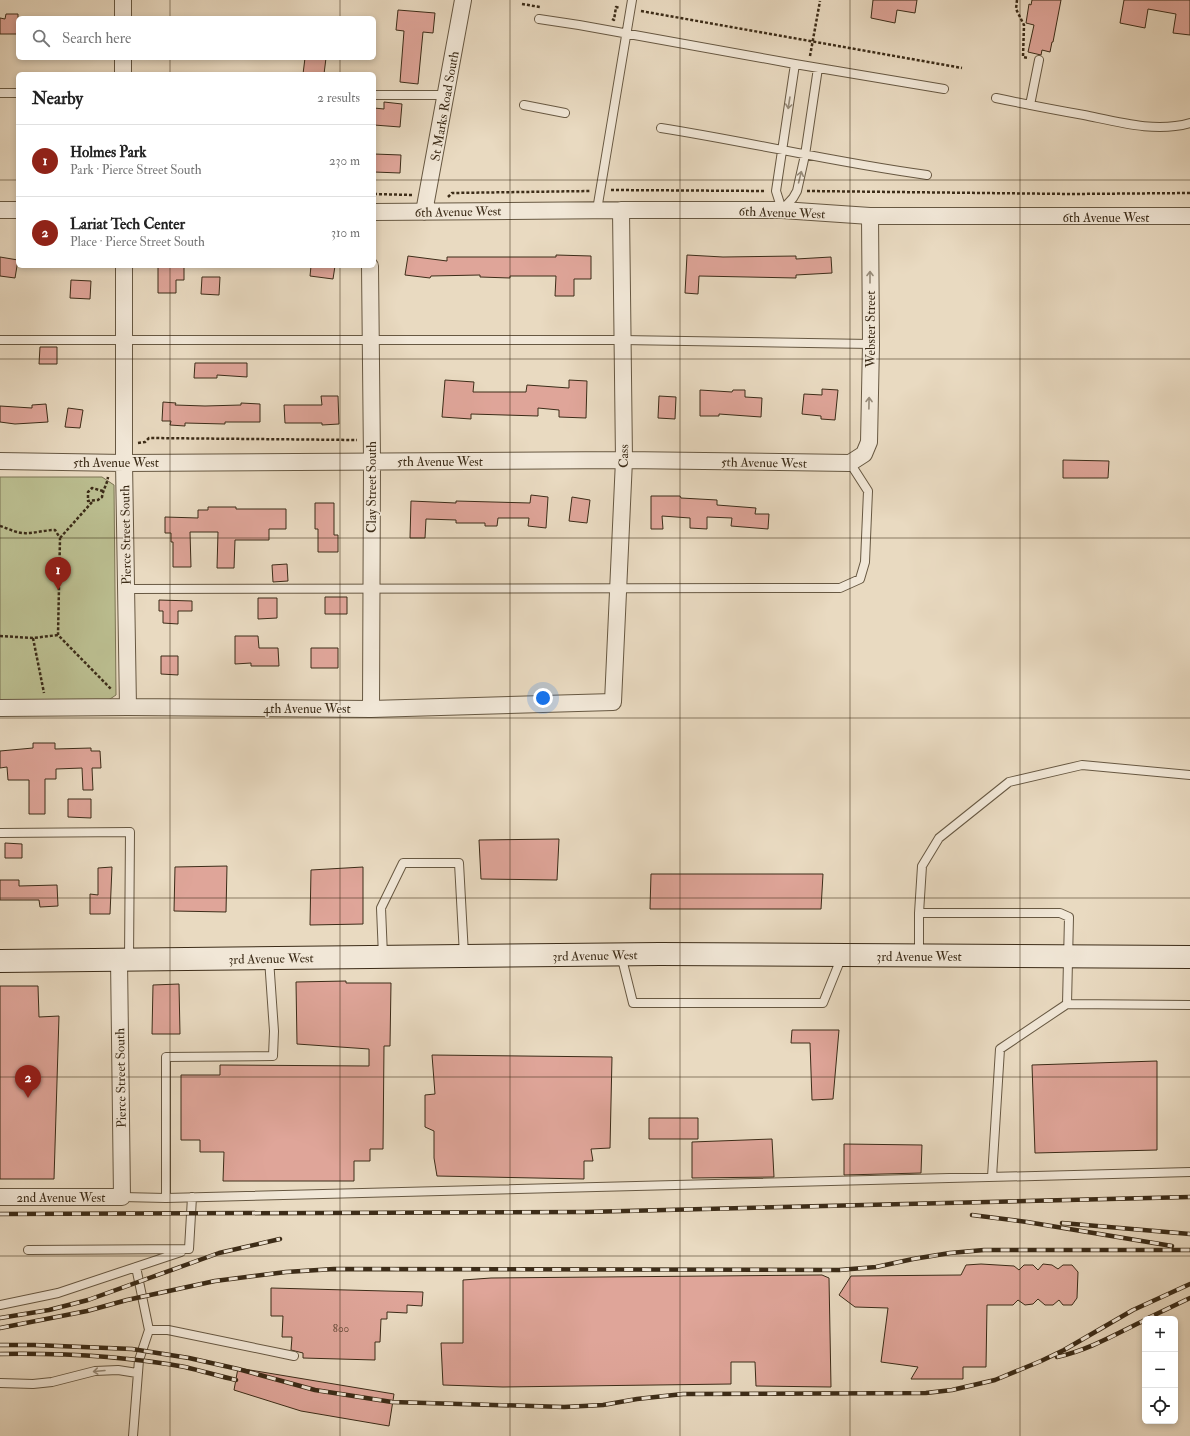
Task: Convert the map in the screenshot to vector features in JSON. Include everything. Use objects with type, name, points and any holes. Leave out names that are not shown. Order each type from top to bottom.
[{"type":"street","points":[[122,0],[123,16]]},
{"type":"street","name":"St Marks Road South","points":[[424,212],[463,0]]},
{"type":"street","points":[[123,60],[123,72]]},
{"type":"street","points":[[0,210],[16,210]]},
{"type":"street","name":"Cass","points":[[613,702],[624,460],[621,210]]},
{"type":"street","name":"6th Avenue West","points":[[376,212],[782,210],[870,216],[1190,216]]},
{"type":"street","name":"Webster Street","points":[[850,463],[864,454],[869,442],[871,344],[870,216]]},
{"type":"street","name":"Pierce Street South","points":[[124,268],[124,463],[128,707]]},
{"type":"street","name":"Clay Street South","points":[[370,268],[372,461],[371,709]]},
{"type":"street","name":"5th Avenue West","points":[[0,461],[124,463],[624,460],[850,463]]},
{"type":"street","name":"4th Avenue West","points":[[0,708],[128,707],[371,709],[613,702]]},
{"type":"street","name":"3rd Avenue West","points":[[0,960],[621,954],[1190,957]]},
{"type":"street","name":"Pierce Street South","points":[[122,1197],[124,959]]},
{"type":"street","name":"2nd Avenue West","points":[[0,1197],[122,1197]]},
{"type":"lane","points":[[597,210],[632,0]]},
{"type":"lane","points":[[539,19],[626,33],[818,68],[944,88]]},
{"type":"lane","points":[[1030,105],[1039,60]]},
{"type":"lane","points":[[795,64],[776,191],[782,210],[797,191],[805,155],[818,68]]},
{"type":"lane","points":[[0,93],[16,93]]},
{"type":"lane","points":[[376,95],[446,95]]},
{"type":"lane","points":[[996,98],[1115,122],[1156,128],[1181,126],[1190,123]]},
{"type":"lane","points":[[524,106],[565,113]]},
{"type":"lane","points":[[661,128],[744,142],[872,167],[927,175]]},
{"type":"lane","points":[[0,340],[622,340],[871,344]]},
{"type":"lane","points":[[126,589],[840,588],[860,579],[866,562],[868,491],[850,463]]},
{"type":"lane","points":[[919,956],[919,913],[922,866],[939,838],[1009,782],[1082,765],[1190,775]]},
{"type":"lane","points":[[0,833],[130,832],[124,959]]},
{"type":"lane","points":[[383,957],[381,908],[403,863],[459,863],[464,956]]},
{"type":"lane","points":[[919,913],[1060,913],[1069,917],[1067,1004]]},
{"type":"lane","points":[[621,954],[633,1003],[823,1003],[843,955]]},
{"type":"lane","points":[[166,1198],[166,1056],[273,1056],[274,1031],[269,958]]},
{"type":"lane","points":[[992,1177],[1000,1049],[1067,1004],[1190,1005]]},
{"type":"lane","points":[[122,1197],[166,1198],[1190,1172]]},
{"type":"lane","points":[[190,1249],[192,1197]]},
{"type":"lane","points":[[28,1250],[190,1249]]},
{"type":"lane","points":[[0,1305],[58,1292],[190,1249]]},
{"type":"lane","points":[[133,1436],[137,1373],[142,1351],[150,1330],[136,1267]]},
{"type":"lane","points":[[150,1330],[168,1330],[294,1356]]},
{"type":"lane","points":[[0,1383],[52,1382],[95,1371],[118,1370],[137,1373]]},
{"type":"path","points":[[1017,0],[1016,9],[1024,25],[1023,58],[1039,60]]},
{"type":"path","points":[[808,66],[820,1]]},
{"type":"path","points":[[522,4],[545,8]]},
{"type":"path","points":[[607,18],[614,20],[616,7],[962,68]]},
{"type":"path","points":[[60,538],[93,501]]},
{"type":"path","points":[[0,526],[22,533],[55,530],[60,538],[58,635],[111,689]]},
{"type":"path","points":[[0,636],[33,638],[58,635]]},
{"type":"path","points":[[33,638],[45,695]]},
{"type":"green space","points":[[0,477],[102,477],[114,485],[116,695],[107,701],[0,700]]},
{"type":"building","points":[[873,0],[917,0],[915,13],[897,10],[895,23],[871,18]]},
{"type":"building","points":[[1032,0],[1061,0],[1050,52],[1042,50],[1041,55],[1028,52],[1034,25],[1026,23],[1029,4],[1031,5]]},
{"type":"building","points":[[1124,0],[1190,0],[1190,35],[1173,33],[1176,14],[1148,9],[1145,28],[1120,23]]},
{"type":"building","points":[[398,10],[435,13],[433,33],[423,32],[418,84],[400,82],[404,31],[396,30]]},
{"type":"building","points":[[6,14],[18,14],[18,16],[16,16],[16,34],[0,34],[0,18],[5,19]]},
{"type":"building","points":[[305,60],[326,60],[324,72],[303,72]]},
{"type":"building","points":[[384,102],[402,104],[400,127],[376,125],[376,108],[384,109]]},
{"type":"building","points":[[376,154],[401,155],[400,173],[376,172]]},
{"type":"building","points":[[556,255],[591,256],[591,279],[574,279],[574,296],[555,296],[556,276],[510,276],[510,278],[480,277],[480,275],[431,276],[430,278],[405,275],[408,256],[447,261],[447,257],[556,257]]},
{"type":"building","points":[[687,255],[723,257],[796,256],[796,259],[831,257],[832,273],[796,275],[796,278],[699,276],[698,294],[685,293]]},
{"type":"building","points":[[0,257],[16,260],[15,278],[0,276]]},
{"type":"building","points":[[158,268],[184,268],[184,280],[176,280],[176,293],[158,293]]},
{"type":"building","points":[[311,268],[335,268],[333,279],[310,276]]},
{"type":"building","points":[[202,277],[220,277],[219,295],[201,294]]},
{"type":"building","points":[[71,280],[91,281],[90,299],[70,298]]},
{"type":"building","points":[[40,347],[57,347],[57,364],[39,364]]},
{"type":"building","points":[[195,363],[247,363],[247,377],[217,375],[217,378],[194,378]]},
{"type":"building","points":[[445,380],[474,382],[473,392],[526,392],[527,385],[569,388],[569,380],[587,381],[586,418],[559,417],[559,410],[538,408],[538,416],[471,414],[471,419],[442,417]]},
{"type":"building","points":[[822,389],[838,390],[835,420],[821,419],[821,416],[802,414],[804,394],[822,395]]},
{"type":"building","points":[[700,390],[732,392],[733,390],[745,390],[745,397],[762,398],[761,417],[719,414],[719,416],[700,416]]},
{"type":"building","points":[[321,396],[338,396],[339,424],[322,425],[322,423],[285,423],[284,405],[322,405]]},
{"type":"building","points":[[659,396],[676,397],[675,419],[658,418]]},
{"type":"building","points":[[163,402],[176,403],[175,405],[205,406],[241,405],[241,403],[260,404],[260,422],[225,422],[225,424],[185,423],[185,426],[170,425],[171,421],[162,421]]},
{"type":"building","points":[[46,404],[48,422],[15,424],[0,422],[0,406],[32,408],[32,405]]},
{"type":"building","points":[[68,408],[83,410],[80,428],[65,427]]},
{"type":"building","points":[[1063,460],[1109,461],[1108,478],[1063,478]]},
{"type":"building","points":[[531,495],[548,497],[546,528],[528,526],[529,518],[498,518],[497,526],[485,526],[485,523],[456,523],[456,520],[426,519],[425,538],[410,538],[411,501],[456,503],[456,501],[530,503]]},
{"type":"building","points":[[651,496],[680,496],[681,498],[717,500],[717,505],[756,508],[755,514],[769,514],[768,529],[731,526],[732,518],[707,517],[707,529],[690,528],[690,518],[662,516],[663,529],[651,529]]},
{"type":"building","points":[[572,497],[590,500],[587,523],[569,521]]},
{"type":"building","points":[[315,503],[334,503],[334,535],[338,535],[338,552],[318,552],[318,529],[315,529]]},
{"type":"building","points":[[208,507],[236,507],[236,509],[286,509],[286,529],[269,529],[269,540],[235,540],[234,568],[217,568],[218,532],[190,532],[191,567],[173,567],[173,542],[171,542],[171,533],[165,533],[165,517],[198,518],[198,510],[208,510]]},
{"type":"building","points":[[287,564],[288,581],[273,582],[272,565]]},
{"type":"building","points":[[325,597],[347,597],[347,614],[325,614]]},
{"type":"building","points":[[258,598],[277,598],[277,618],[258,619]]},
{"type":"building","points":[[159,600],[192,601],[192,611],[178,611],[178,624],[163,623],[163,611],[159,611]]},
{"type":"building","points":[[235,636],[258,636],[259,648],[278,648],[279,666],[251,666],[251,663],[235,664]]},
{"type":"building","points":[[311,648],[338,648],[338,668],[311,668]]},
{"type":"building","points":[[161,656],[178,656],[178,675],[161,674]]},
{"type":"building","points":[[33,743],[55,743],[55,749],[91,748],[91,751],[100,751],[101,768],[92,768],[93,790],[83,790],[82,768],[56,769],[56,779],[45,779],[45,814],[29,814],[29,780],[8,780],[7,767],[0,768],[0,751],[33,748]]},
{"type":"building","points":[[68,799],[91,799],[91,818],[68,817]]},
{"type":"building","points":[[559,839],[557,880],[481,879],[479,840]]},
{"type":"building","points":[[5,843],[22,844],[22,858],[5,858]]},
{"type":"building","points":[[227,866],[226,912],[174,911],[175,867]]},
{"type":"building","points":[[112,867],[110,914],[90,914],[90,894],[98,895],[98,868]]},
{"type":"building","points":[[363,867],[363,924],[310,925],[311,870]]},
{"type":"building","points":[[651,874],[823,874],[821,909],[650,909]]},
{"type":"building","points":[[0,880],[19,880],[19,886],[57,885],[58,906],[40,907],[39,900],[0,900]]},
{"type":"building","points":[[346,981],[346,983],[391,983],[390,1046],[384,1046],[383,1149],[370,1149],[370,1161],[354,1161],[354,1181],[223,1181],[224,1152],[200,1152],[200,1140],[181,1140],[181,1075],[220,1075],[220,1065],[369,1066],[369,1049],[297,1044],[296,982]]},
{"type":"building","points":[[179,984],[180,1034],[152,1034],[153,985]]},
{"type":"building","points":[[0,986],[38,986],[39,1017],[59,1016],[54,1179],[0,1179]]},
{"type":"building","points":[[792,1030],[839,1030],[833,1099],[812,1100],[810,1043],[791,1043]]},
{"type":"building","points":[[432,1055],[612,1057],[610,1148],[591,1149],[593,1161],[584,1161],[584,1179],[437,1176],[434,1158],[434,1131],[425,1127],[425,1095],[435,1094]]},
{"type":"building","points":[[1157,1061],[1157,1150],[1035,1153],[1032,1065]]},
{"type":"building","points":[[649,1118],[698,1118],[698,1139],[649,1139]]},
{"type":"building","points":[[772,1139],[774,1177],[692,1178],[692,1142]]},
{"type":"building","points":[[844,1144],[922,1145],[921,1173],[844,1175]]},
{"type":"building","points":[[981,1264],[1014,1266],[1019,1270],[1024,1265],[1033,1265],[1038,1270],[1043,1264],[1052,1265],[1058,1269],[1063,1265],[1072,1265],[1078,1272],[1077,1298],[1072,1305],[1063,1305],[1059,1300],[1053,1305],[1045,1305],[1038,1299],[1033,1304],[1025,1305],[1018,1300],[1013,1305],[987,1305],[986,1367],[963,1367],[963,1379],[911,1379],[918,1367],[881,1362],[888,1308],[855,1307],[839,1295],[851,1276],[961,1275],[966,1265]]},
{"type":"building","points":[[822,1275],[829,1278],[831,1387],[756,1386],[755,1362],[731,1362],[731,1384],[503,1387],[443,1385],[441,1343],[463,1343],[463,1280],[491,1278]]},
{"type":"building","points":[[271,1288],[423,1292],[422,1306],[407,1305],[407,1313],[387,1312],[387,1319],[381,1319],[380,1342],[375,1342],[375,1360],[303,1358],[303,1353],[291,1350],[292,1337],[282,1337],[283,1316],[271,1316]]},
{"type":"building","points":[[238,1368],[394,1394],[389,1426],[301,1411],[234,1390]]},
{"type":"railway","points":[[0,1214],[585,1212],[1190,1197]]},
{"type":"railway","points":[[972,1215],[1027,1222],[1172,1246]]},
{"type":"railway","points":[[1062,1223],[1190,1234]]},
{"type":"railway","points":[[0,1318],[49,1310],[88,1300],[219,1253],[280,1239]]},
{"type":"railway","points":[[0,1328],[87,1311],[127,1300],[215,1281],[286,1272],[334,1269],[839,1270],[876,1267],[950,1253],[984,1250],[1190,1250]]},
{"type":"railway","points":[[0,1345],[132,1349],[189,1358],[238,1369],[315,1390],[392,1402],[564,1407],[603,1405],[637,1399],[683,1394],[926,1393],[952,1390],[995,1380],[1064,1350],[1133,1310],[1190,1284]]},
{"type":"railway","points":[[1152,1316],[1190,1298]]},
{"type":"railway","points":[[1057,1357],[1091,1346],[1142,1322]]},
{"type":"railway","points":[[0,1354],[70,1355],[139,1360],[185,1367],[236,1380]]},
{"type":"place","name":"Holmes Park","points":[[58,590]]},
{"type":"place","name":"Lariat Tech Center","points":[[28,1098]]}]
